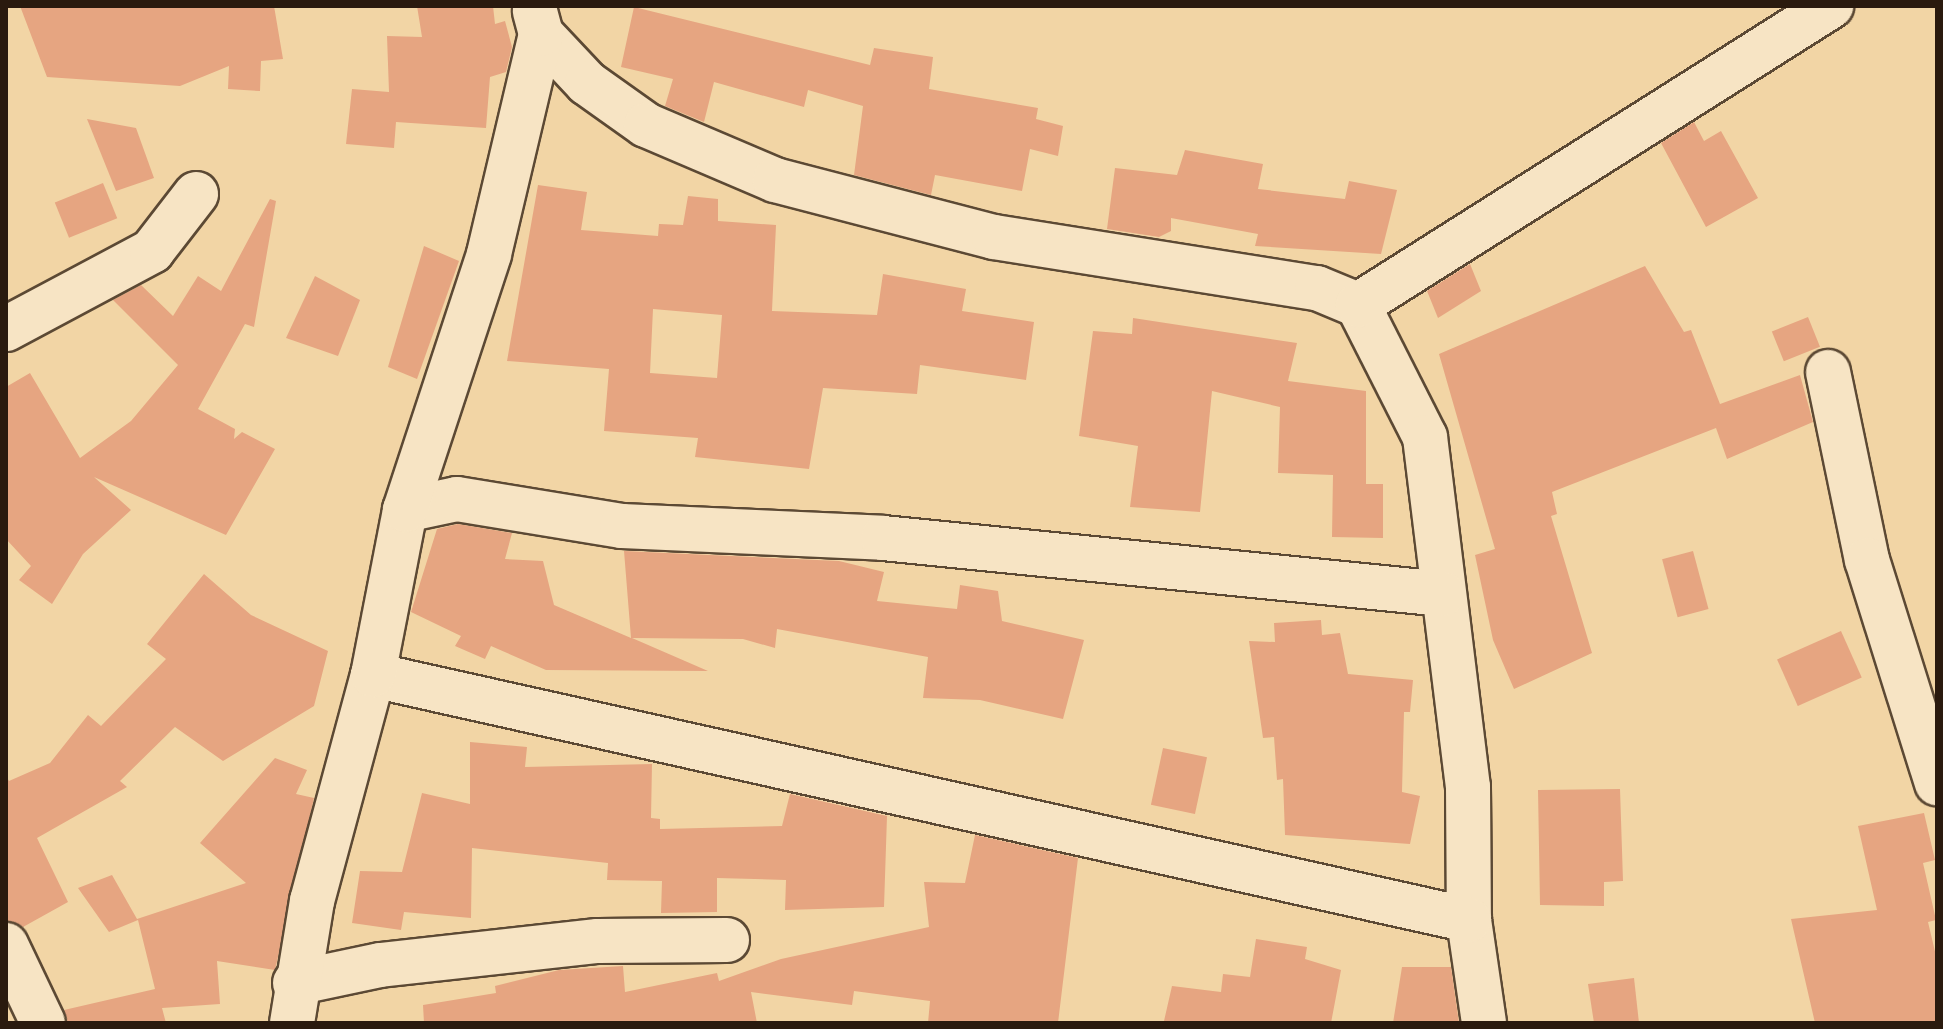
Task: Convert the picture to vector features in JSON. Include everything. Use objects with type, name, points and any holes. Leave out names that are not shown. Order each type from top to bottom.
[{"type":"street","points":[[1358,305],[1831,6]]},
{"type":"street","points":[[538,20],[587,83],[646,125],[775,180],[994,237],[1304,286],[1358,305],[1425,437],[1468,787],[1469,920],[1484,1023]]},
{"type":"street","points":[[293,1003],[373,675],[405,510],[489,254],[538,20]]},
{"type":"street","points":[[6,329],[152,251],[196,194]]},
{"type":"street","points":[[1828,372],[1867,560],[1937,783]]},
{"type":"street","points":[[405,510],[457,499],[622,526],[883,538],[1443,594]]},
{"type":"street","points":[[373,675],[1469,920]]},
{"type":"street","points":[[293,1003],[380,965],[598,941],[727,940]]},
{"type":"street","points":[[6,945],[43,1023]]},
{"type":"building","points":[[20,6],[274,6],[283,59],[261,61],[260,91],[228,89],[229,66],[180,86],[47,77]]},
{"type":"building","points":[[417,6],[493,6],[495,24],[505,21],[512,47],[506,72],[490,77],[486,128],[396,122],[394,148],[346,144],[352,89],[389,92],[387,36],[422,37]]},
{"type":"building","points":[[634,7],[870,65],[874,48],[933,57],[929,89],[1038,108],[1036,119],[1063,126],[1058,156],[1030,149],[1022,191],[935,175],[931,195],[854,175],[863,106],[808,90],[804,107],[714,82],[704,122],[665,106],[673,79],[621,67]]},
{"type":"building","points":[[87,119],[136,128],[154,178],[116,191]]},
{"type":"building","points":[[1694,122],[1704,141],[1721,131],[1758,198],[1706,227],[1661,143]]},
{"type":"building","points":[[1185,150],[1263,164],[1258,189],[1345,199],[1349,181],[1397,190],[1381,254],[1255,246],[1258,234],[1171,218],[1171,231],[1159,237],[1107,229],[1115,168],[1177,175]]},
{"type":"building","points":[[103,183],[117,218],[69,238],[55,202]]},
{"type":"building","points":[[538,185],[587,192],[581,230],[658,236],[659,224],[683,225],[688,196],[718,199],[718,221],[776,225],[772,311],[877,315],[883,274],[966,289],[962,311],[1034,322],[1026,380],[920,365],[917,394],[823,388],[809,469],[695,457],[698,438],[604,431],[609,369],[507,361]],"holes":[[[653,309],[722,315],[717,378],[650,373]]]},
{"type":"building","points":[[270,199],[276,201],[254,327],[245,324],[198,409],[235,429],[234,439],[242,432],[275,449],[226,535],[94,477],[131,510],[83,554],[52,604],[19,580],[31,566],[6,539],[6,387],[30,373],[80,458],[131,421],[178,365],[113,300],[141,285],[173,316],[198,276],[221,291]]},
{"type":"building","points":[[424,246],[459,261],[417,379],[388,367]]},
{"type":"building","points":[[1470,264],[1481,291],[1438,318],[1427,291]]},
{"type":"building","points":[[1645,266],[1684,332],[1691,330],[1720,404],[1800,375],[1813,422],[1727,459],[1716,428],[1552,492],[1557,514],[1551,516],[1592,653],[1514,689],[1493,640],[1475,555],[1495,549],[1439,354]]},
{"type":"building","points":[[315,276],[360,300],[338,356],[286,338]]},
{"type":"building","points":[[1808,317],[1820,347],[1784,361],[1772,332]]},
{"type":"building","points":[[1133,318],[1297,343],[1288,381],[1366,391],[1366,484],[1383,484],[1383,538],[1332,537],[1333,475],[1278,473],[1280,407],[1212,391],[1200,512],[1130,507],[1138,446],[1079,436],[1093,331],[1132,334]]},
{"type":"building","points":[[458,524],[512,533],[505,559],[543,561],[554,605],[631,638],[624,551],[839,561],[884,572],[877,601],[957,609],[960,585],[998,591],[1002,621],[1084,640],[1063,719],[980,700],[923,698],[928,657],[777,629],[775,648],[743,639],[632,638],[708,671],[546,670],[491,646],[485,659],[455,646],[461,636],[411,612],[437,529]]},
{"type":"building","points":[[1693,551],[1709,609],[1678,617],[1662,559]]},
{"type":"building","points":[[204,574],[251,615],[328,651],[314,706],[223,761],[175,727],[120,781],[127,787],[37,838],[68,902],[23,927],[6,920],[6,776],[9,781],[50,763],[88,715],[101,726],[166,659],[147,644]]},
{"type":"building","points":[[1321,620],[1322,635],[1340,633],[1348,674],[1413,680],[1410,712],[1404,712],[1402,792],[1420,796],[1410,844],[1285,835],[1283,779],[1277,780],[1274,737],[1263,738],[1249,641],[1275,642],[1274,623]]},
{"type":"building","points":[[1841,631],[1862,678],[1798,706],[1777,659]]},
{"type":"building","points":[[470,742],[527,747],[525,767],[652,764],[651,818],[660,819],[660,829],[782,826],[790,794],[887,816],[884,907],[785,910],[786,880],[717,878],[717,912],[661,913],[662,881],[607,880],[608,863],[472,848],[471,918],[404,912],[401,930],[352,923],[360,871],[402,872],[422,793],[470,804]]},
{"type":"building","points":[[1163,748],[1207,757],[1195,814],[1151,805]]},
{"type":"building","points":[[275,758],[307,770],[296,794],[314,798],[275,970],[217,961],[220,1004],[162,1008],[166,1023],[68,1023],[64,1010],[155,989],[138,920],[109,932],[78,888],[112,875],[137,919],[246,883],[200,843]]},
{"type":"building","points":[[1620,789],[1623,881],[1604,882],[1604,906],[1540,905],[1538,790]]},
{"type":"building","points":[[1924,813],[1935,860],[1923,863],[1936,920],[1928,922],[1937,960],[1937,1023],[1815,1023],[1791,919],[1877,910],[1858,826]]},
{"type":"building","points":[[975,835],[1078,858],[1058,1023],[928,1023],[930,1001],[854,991],[852,1005],[751,992],[757,1023],[424,1023],[423,1005],[496,993],[495,986],[559,970],[623,966],[625,992],[717,973],[719,981],[781,959],[929,927],[924,882],[965,883]]},
{"type":"building","points":[[1256,939],[1307,947],[1305,959],[1341,970],[1331,1023],[1164,1021],[1172,986],[1221,992],[1223,974],[1250,977]]},
{"type":"building","points":[[1402,967],[1451,967],[1459,1023],[1393,1023]]},
{"type":"building","points":[[1634,978],[1639,1023],[1594,1023],[1588,984]]}]
